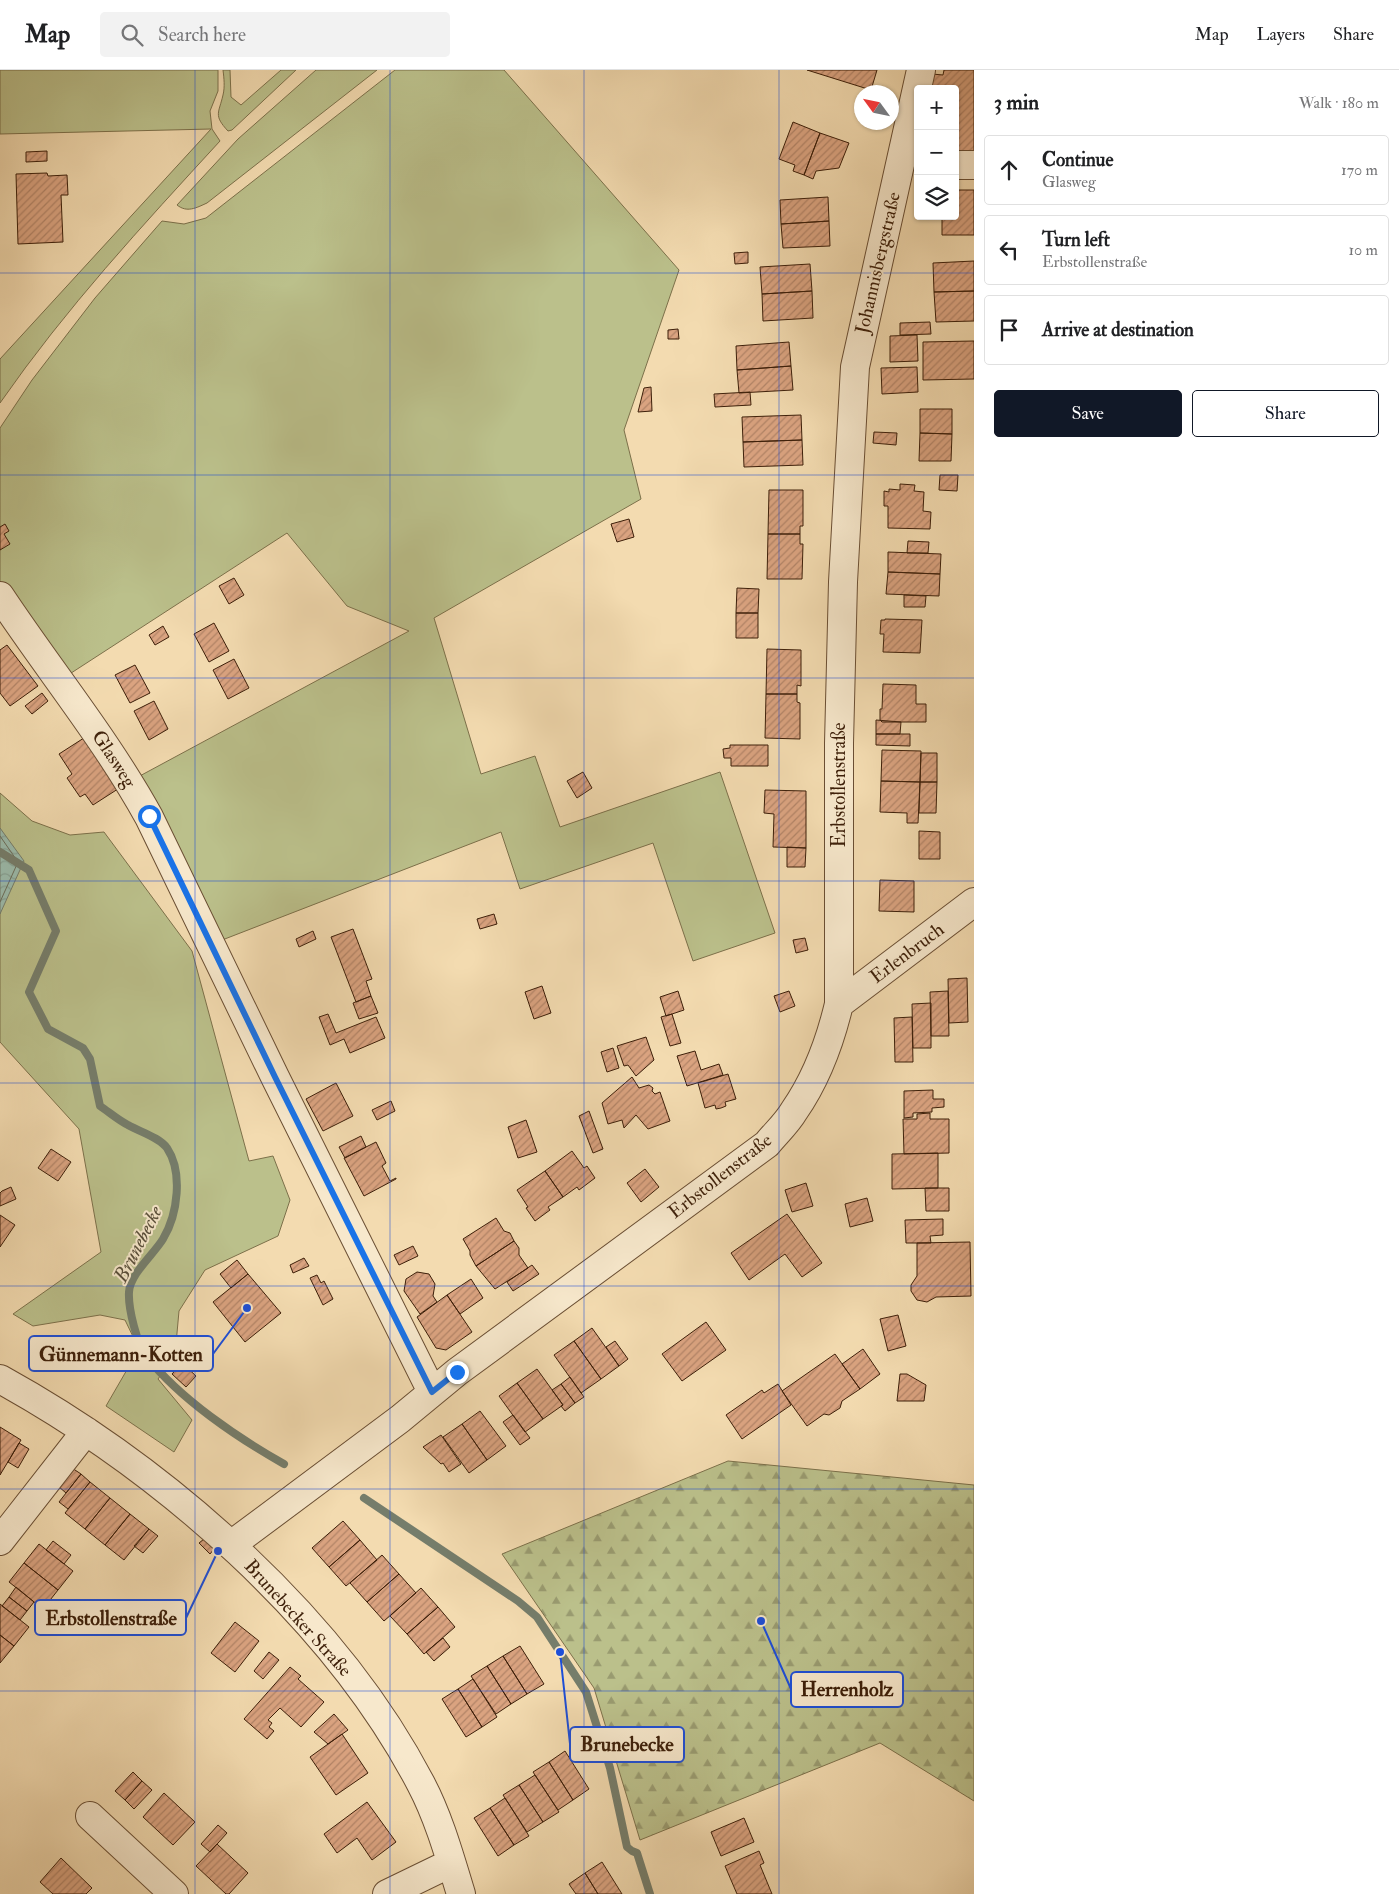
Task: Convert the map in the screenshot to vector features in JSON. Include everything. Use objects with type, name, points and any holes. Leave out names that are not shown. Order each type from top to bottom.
[{"type":"street","name":"Johannisbergstraße","points":[[852,398],[855,367],[909,165],[921,70]]},
{"type":"street","points":[[959,165],[974,166]]},
{"type":"street","name":"Erbstollenstraße","points":[[231,1545],[400,1419],[432,1392],[767,1144],[794,1112],[815,1076],[831,1039],[839,1004],[839,743],[843,582],[852,398]]},
{"type":"street","name":"Glasweg","points":[[0,596],[30,641],[92,725],[132,785],[432,1392]]},
{"type":"street","name":"Erlenbruch","points":[[839,1004],[974,902]]},
{"type":"street","name":"Brunebecker Straße","points":[[0,1378],[34,1397],[86,1431],[171,1494],[231,1545],[301,1615],[343,1665],[381,1717],[422,1786],[461,1894]]},
{"type":"street","points":[[0,1541],[86,1431]]},
{"type":"street","points":[[90,1816],[174,1894]]},
{"type":"street","points":[[387,1894],[451,1863]]},
{"type":"green space","points":[[0,70],[218,70],[218,91],[210,111],[212,129],[220,141],[78,301],[0,403],[0,359],[211,129],[0,134]]},
{"type":"green space","points":[[223,70],[230,70],[231,97],[241,105],[281,70],[296,70],[232,130],[228,131],[220,121],[218,114],[224,89]]},
{"type":"green space","points":[[316,70],[377,70],[207,203],[188,209],[177,205],[238,139]]},
{"type":"green space","points":[[395,70],[504,70],[679,270],[624,430],[641,499],[434,618],[481,774],[535,756],[560,827],[720,772],[775,933],[693,961],[653,843],[520,889],[501,832],[217,942],[136,778],[409,631],[347,606],[287,533],[65,677],[0,585],[0,428],[32,380],[95,298],[162,221],[184,224],[206,218]]},
{"type":"green space","points":[[0,793],[32,821],[70,835],[104,832],[192,951],[249,1161],[273,1156],[290,1200],[278,1236],[205,1270],[179,1311],[175,1355],[158,1379],[192,1420],[174,1452],[106,1406],[139,1349],[125,1320],[100,1315],[33,1326],[13,1314],[101,1252],[79,1129],[0,1042]]},
{"type":"green space","points":[[728,1461],[974,1485],[974,1801],[880,1743],[640,1840],[594,1688],[502,1554]]},
{"type":"water","points":[[0,828],[24,861],[0,914]]},
{"type":"building","points":[[807,70],[877,70],[872,85],[855,85]]},
{"type":"building","points":[[944,70],[974,70],[974,154],[959,156],[959,85],[930,85],[932,74],[943,75]]},
{"type":"building","points":[[793,122],[820,133],[804,175],[793,171],[795,165],[779,159]]},
{"type":"building","points":[[820,133],[849,143],[839,168],[816,171],[813,179],[804,175]]},
{"type":"building","points":[[47,151],[47,161],[26,162],[26,152]]},
{"type":"building","points":[[47,173],[48,176],[67,175],[68,195],[61,195],[63,242],[18,244],[16,174]]},
{"type":"building","points":[[959,190],[974,190],[974,235],[942,235],[942,220],[959,220]]},
{"type":"building","points":[[828,197],[829,221],[781,224],[780,200]]},
{"type":"building","points":[[829,221],[830,246],[783,248],[781,224]]},
{"type":"building","points":[[748,252],[748,263],[735,264],[734,253]]},
{"type":"building","points":[[974,261],[974,291],[934,292],[933,263]]},
{"type":"building","points":[[810,264],[812,291],[762,294],[760,267]]},
{"type":"building","points":[[812,291],[813,318],[763,321],[762,294]]},
{"type":"building","points":[[974,291],[974,321],[936,322],[934,292]]},
{"type":"building","points":[[930,322],[931,334],[900,335],[900,323]]},
{"type":"building","points":[[678,329],[679,339],[668,339],[668,330]]},
{"type":"building","points":[[917,335],[918,361],[890,362],[890,336]]},
{"type":"building","points":[[974,341],[974,379],[923,380],[923,342]]},
{"type":"building","points":[[789,342],[791,366],[737,370],[736,346]]},
{"type":"building","points":[[791,366],[793,390],[739,393],[737,370]]},
{"type":"building","points":[[917,367],[918,392],[882,394],[881,368]]},
{"type":"building","points":[[651,387],[652,411],[638,412],[644,388]]},
{"type":"building","points":[[750,392],[751,405],[715,407],[714,394]]},
{"type":"building","points":[[920,409],[952,409],[952,434],[920,433]]},
{"type":"building","points":[[801,415],[802,440],[743,442],[742,417]]},
{"type":"building","points":[[874,432],[897,433],[896,445],[873,443]]},
{"type":"building","points":[[920,433],[952,434],[951,461],[919,461]]},
{"type":"building","points":[[802,440],[803,465],[744,467],[743,442]]},
{"type":"building","points":[[940,475],[958,475],[957,491],[939,490]]},
{"type":"building","points":[[900,484],[915,485],[914,491],[924,492],[923,511],[931,512],[930,529],[888,528],[888,506],[884,506],[884,491],[889,492],[889,489],[900,490]]},
{"type":"building","points":[[769,490],[803,490],[803,526],[800,526],[800,534],[768,534]]},
{"type":"building","points":[[629,519],[634,537],[617,542],[611,524]]},
{"type":"building","points":[[5,524],[9,531],[4,534],[10,544],[0,550],[0,527]]},
{"type":"building","points":[[768,534],[800,534],[800,544],[803,544],[802,579],[767,579]]},
{"type":"building","points":[[908,541],[929,542],[928,553],[907,553]]},
{"type":"building","points":[[888,552],[941,554],[940,574],[888,572]]},
{"type":"building","points":[[888,572],[940,574],[939,596],[886,594]]},
{"type":"building","points":[[234,578],[244,595],[229,604],[219,586]]},
{"type":"building","points":[[737,588],[759,589],[758,613],[736,613]]},
{"type":"building","points":[[904,595],[926,596],[925,607],[904,607]]},
{"type":"building","points":[[736,613],[758,613],[758,638],[736,638]]},
{"type":"building","points":[[881,620],[922,620],[920,653],[883,652],[884,634],[880,634]]},
{"type":"building","points":[[214,623],[229,651],[209,662],[194,634]]},
{"type":"building","points":[[163,626],[169,637],[155,645],[149,635]]},
{"type":"building","points":[[7,645],[38,686],[10,706],[0,693],[0,650]]},
{"type":"building","points":[[767,649],[801,650],[801,686],[797,685],[797,694],[766,694]]},
{"type":"building","points":[[234,659],[249,688],[228,699],[213,670]]},
{"type":"building","points":[[135,665],[150,693],[130,703],[115,675]]},
{"type":"building","points":[[883,684],[916,685],[916,704],[926,704],[926,722],[882,722],[880,720],[880,709],[882,709]]},
{"type":"building","points":[[42,693],[48,701],[32,714],[25,706]]},
{"type":"building","points":[[766,694],[797,694],[797,702],[800,703],[800,739],[765,738]]},
{"type":"building","points":[[154,701],[168,729],[149,740],[134,711]]},
{"type":"building","points":[[876,720],[901,722],[900,734],[876,734]]},
{"type":"building","points":[[876,734],[910,734],[910,746],[876,745]]},
{"type":"building","points":[[87,736],[121,787],[93,805],[85,794],[80,797],[67,778],[72,774],[59,754]]},
{"type":"building","points":[[730,745],[768,745],[768,766],[731,766],[731,758],[724,758],[723,749],[730,748]]},
{"type":"building","points":[[882,750],[921,751],[920,782],[881,781]]},
{"type":"building","points":[[921,753],[937,753],[937,782],[920,782]]},
{"type":"building","points":[[583,772],[592,788],[577,798],[567,781]]},
{"type":"building","points":[[881,781],[920,782],[918,823],[907,823],[907,813],[880,812]]},
{"type":"building","points":[[920,782],[937,782],[936,813],[919,813]]},
{"type":"building","points":[[765,790],[806,791],[806,848],[773,847],[774,814],[764,813]]},
{"type":"building","points":[[919,831],[940,832],[940,859],[919,859]]},
{"type":"building","points":[[787,847],[806,848],[805,867],[787,867]]},
{"type":"building","points":[[880,880],[914,881],[914,912],[879,911]]},
{"type":"building","points":[[494,914],[497,924],[480,929],[477,919]]},
{"type":"building","points":[[353,929],[372,979],[366,981],[371,996],[356,1002],[331,937]]},
{"type":"building","points":[[313,931],[316,939],[299,947],[296,939]]},
{"type":"building","points":[[805,938],[808,950],[796,953],[793,940]]},
{"type":"building","points":[[967,978],[968,1022],[949,1023],[948,979]]},
{"type":"building","points":[[542,986],[551,1013],[534,1019],[525,992]]},
{"type":"building","points":[[678,991],[684,1010],[666,1016],[660,997]]},
{"type":"building","points":[[789,991],[795,1006],[780,1012],[774,996]]},
{"type":"building","points":[[948,991],[949,1036],[931,1036],[930,992]]},
{"type":"building","points":[[371,996],[378,1013],[359,1019],[353,1003]]},
{"type":"building","points":[[931,1003],[931,1048],[913,1048],[912,1004]]},
{"type":"building","points":[[328,1014],[336,1033],[376,1017],[385,1038],[350,1053],[344,1039],[330,1045],[319,1017]]},
{"type":"building","points":[[672,1014],[681,1043],[670,1046],[661,1017]]},
{"type":"building","points":[[912,1017],[913,1062],[895,1062],[894,1018]]},
{"type":"building","points":[[646,1037],[654,1060],[636,1076],[628,1065],[624,1066],[617,1046]]},
{"type":"building","points":[[613,1048],[619,1068],[607,1072],[601,1052]]},
{"type":"building","points":[[695,1051],[701,1070],[719,1064],[723,1075],[687,1086],[677,1056]]},
{"type":"building","points":[[728,1074],[736,1099],[725,1102],[726,1106],[721,1108],[716,1109],[715,1105],[705,1108],[698,1083]]},
{"type":"building","points":[[632,1077],[639,1088],[649,1085],[653,1088],[652,1091],[655,1094],[660,1092],[670,1121],[648,1129],[636,1115],[624,1128],[622,1120],[608,1124],[602,1103]]},
{"type":"building","points":[[336,1083],[353,1116],[323,1131],[306,1099]]},
{"type":"building","points":[[933,1090],[933,1099],[944,1099],[944,1107],[932,1108],[932,1112],[913,1113],[913,1117],[904,1118],[904,1091]]},
{"type":"building","points":[[391,1101],[395,1111],[377,1120],[372,1110]]},
{"type":"building","points":[[589,1111],[603,1149],[593,1153],[579,1116]]},
{"type":"building","points":[[930,1113],[930,1119],[949,1119],[949,1153],[904,1154],[903,1119],[917,1119],[917,1114]]},
{"type":"building","points":[[526,1120],[537,1152],[518,1158],[508,1127]]},
{"type":"building","points":[[361,1136],[366,1147],[345,1158],[339,1147]]},
{"type":"building","points":[[376,1142],[386,1163],[382,1166],[390,1181],[396,1179],[364,1196],[344,1158]]},
{"type":"building","points":[[51,1149],[71,1162],[58,1181],[38,1168]]},
{"type":"building","points":[[572,1151],[584,1168],[587,1166],[595,1178],[579,1190],[577,1187],[563,1197],[545,1171]]},
{"type":"building","points":[[938,1153],[938,1188],[892,1189],[892,1154]]},
{"type":"building","points":[[645,1169],[659,1187],[641,1202],[627,1183]]},
{"type":"building","points":[[545,1171],[563,1197],[548,1207],[550,1210],[535,1221],[517,1190]]},
{"type":"building","points":[[806,1183],[813,1206],[792,1212],[785,1190]]},
{"type":"building","points":[[11,1187],[16,1199],[0,1206],[0,1193]]},
{"type":"building","points":[[925,1188],[949,1188],[949,1211],[926,1211]]},
{"type":"building","points":[[867,1198],[873,1221],[850,1227],[845,1204]]},
{"type":"building","points":[[787,1214],[822,1263],[802,1277],[785,1254],[749,1280],[731,1253]]},
{"type":"building","points":[[0,1215],[15,1225],[0,1247]]},
{"type":"building","points":[[496,1218],[504,1231],[510,1233],[514,1241],[476,1266],[463,1239]]},
{"type":"building","points":[[943,1219],[943,1235],[930,1236],[931,1243],[906,1243],[905,1220]]},
{"type":"building","points":[[514,1241],[519,1248],[519,1255],[528,1268],[495,1289],[476,1266]]},
{"type":"building","points":[[970,1242],[971,1296],[936,1297],[927,1302],[917,1300],[911,1291],[911,1285],[917,1276],[917,1243]]},
{"type":"building","points":[[413,1246],[418,1256],[399,1265],[394,1255]]},
{"type":"building","points":[[304,1258],[309,1266],[293,1273],[290,1265]]},
{"type":"building","points":[[237,1260],[248,1274],[231,1288],[220,1274]]},
{"type":"building","points":[[532,1265],[539,1274],[513,1291],[507,1282]]},
{"type":"building","points":[[417,1272],[429,1274],[435,1284],[433,1296],[437,1302],[420,1314],[404,1291],[406,1279]]},
{"type":"building","points":[[248,1274],[281,1313],[245,1342],[213,1302]]},
{"type":"building","points":[[317,1275],[321,1283],[324,1281],[333,1299],[323,1305],[310,1278]]},
{"type":"building","points":[[471,1279],[483,1298],[460,1314],[447,1295]]},
{"type":"building","points":[[447,1295],[472,1332],[446,1350],[436,1348],[417,1317]]},
{"type":"building","points":[[898,1315],[906,1346],[888,1351],[880,1319]]},
{"type":"building","points":[[706,1322],[726,1350],[682,1381],[662,1354]]},
{"type":"building","points":[[592,1328],[619,1366],[601,1379],[574,1341]]},
{"type":"building","points":[[574,1341],[601,1379],[581,1393],[554,1355]]},
{"type":"building","points":[[615,1341],[628,1359],[619,1366],[606,1347]]},
{"type":"building","points":[[863,1349],[880,1374],[860,1389],[842,1364]]},
{"type":"building","points":[[835,1354],[860,1389],[842,1401],[840,1408],[829,1415],[824,1414],[807,1426],[782,1391]]},
{"type":"building","points":[[182,1363],[196,1376],[186,1387],[172,1374]]},
{"type":"building","points":[[537,1369],[563,1405],[543,1419],[517,1383]]},
{"type":"building","points":[[900,1374],[907,1374],[926,1385],[924,1401],[897,1401]]},
{"type":"building","points":[[570,1377],[584,1397],[575,1403],[561,1384]]},
{"type":"building","points":[[517,1383],[543,1419],[525,1432],[499,1396]]},
{"type":"building","points":[[561,1384],[575,1403],[565,1411],[552,1390]]},
{"type":"building","points":[[778,1384],[791,1405],[742,1439],[726,1415],[762,1390],[764,1393]]},
{"type":"building","points":[[480,1411],[506,1446],[487,1460],[462,1424]]},
{"type":"building","points":[[513,1415],[530,1438],[520,1445],[503,1422]]},
{"type":"building","points":[[462,1424],[487,1460],[469,1473],[443,1437]]},
{"type":"building","points":[[0,1427],[21,1440],[0,1475]]},
{"type":"building","points":[[441,1435],[461,1464],[449,1472],[443,1463],[441,1464],[423,1447]]},
{"type":"building","points":[[19,1443],[29,1449],[18,1468],[8,1462]]},
{"type":"building","points":[[72,1468],[81,1474],[66,1493],[58,1486]]},
{"type":"building","points":[[81,1474],[90,1482],[68,1509],[59,1502]]},
{"type":"building","points":[[90,1482],[110,1498],[85,1529],[65,1513]]},
{"type":"building","points":[[110,1498],[130,1514],[105,1545],[85,1529]]},
{"type":"building","points":[[130,1514],[149,1529],[124,1560],[105,1545]]},
{"type":"building","points":[[343,1521],[360,1540],[329,1567],[312,1548]]},
{"type":"building","points":[[149,1529],[158,1536],[143,1553],[134,1546]]},
{"type":"building","points":[[204,1539],[214,1549],[210,1554],[199,1543]]},
{"type":"building","points":[[360,1540],[377,1560],[346,1586],[329,1567]]},
{"type":"building","points":[[53,1541],[71,1555],[64,1564],[46,1550]]},
{"type":"building","points":[[39,1544],[73,1571],[58,1590],[24,1563]]},
{"type":"building","points":[[382,1555],[399,1574],[367,1602],[350,1583]]},
{"type":"building","points":[[24,1563],[58,1590],[43,1609],[9,1582]]},
{"type":"building","points":[[399,1574],[416,1593],[384,1621],[367,1602]]},
{"type":"building","points":[[16,1587],[34,1602],[27,1611],[9,1597]]},
{"type":"building","points":[[421,1588],[438,1607],[407,1634],[390,1616]]},
{"type":"building","points":[[9,1597],[27,1611],[20,1620],[2,1606]]},
{"type":"building","points":[[0,1604],[29,1627],[14,1646],[0,1635]]},
{"type":"building","points":[[438,1607],[455,1627],[424,1654],[407,1634]]},
{"type":"building","points":[[235,1622],[259,1641],[235,1672],[211,1653]]},
{"type":"building","points":[[0,1635],[14,1646],[0,1663]]},
{"type":"building","points":[[443,1638],[450,1647],[434,1661],[426,1652]]},
{"type":"building","points":[[520,1646],[544,1684],[527,1694],[503,1656]]},
{"type":"building","points":[[269,1652],[279,1660],[263,1679],[254,1671]]},
{"type":"building","points":[[503,1656],[527,1694],[511,1704],[487,1666]]},
{"type":"building","points":[[487,1666],[511,1704],[496,1714],[471,1676]]},
{"type":"building","points":[[290,1667],[301,1676],[298,1679],[324,1702],[301,1727],[280,1708],[268,1720],[272,1723],[269,1727],[274,1731],[267,1739],[244,1719]]},
{"type":"building","points":[[473,1679],[497,1717],[482,1727],[458,1689]]},
{"type":"building","points":[[458,1689],[482,1727],[466,1737],[442,1699]]},
{"type":"building","points":[[334,1714],[348,1730],[328,1744],[314,1732]]},
{"type":"building","points":[[342,1734],[368,1773],[336,1795],[310,1757]]},
{"type":"building","points":[[565,1751],[589,1789],[573,1800],[549,1762]]},
{"type":"building","points":[[549,1762],[573,1800],[558,1810],[533,1772]]},
{"type":"building","points":[[133,1772],[142,1781],[125,1800],[115,1791]]},
{"type":"building","points":[[535,1775],[559,1812],[543,1822],[519,1785]]},
{"type":"building","points":[[142,1781],[152,1790],[134,1809],[125,1800]]},
{"type":"building","points":[[519,1785],[543,1822],[527,1832],[503,1795]]},
{"type":"building","points":[[164,1793],[195,1822],[173,1845],[143,1817]]},
{"type":"building","points":[[505,1798],[529,1836],[514,1845],[490,1808]]},
{"type":"building","points":[[367,1802],[396,1842],[372,1860],[357,1838],[337,1853],[324,1834]]},
{"type":"building","points":[[490,1808],[514,1845],[498,1856],[474,1818]]},
{"type":"building","points":[[744,1818],[754,1842],[721,1856],[711,1832]]},
{"type":"building","points":[[218,1825],[227,1833],[210,1852],[201,1844]]},
{"type":"building","points":[[217,1844],[248,1873],[229,1894],[226,1894],[196,1866]]},
{"type":"building","points":[[759,1851],[764,1863],[760,1865],[772,1894],[737,1894],[725,1866]]},
{"type":"building","points":[[61,1858],[92,1888],[86,1894],[53,1894],[40,1882]]},
{"type":"building","points":[[602,1862],[622,1894],[598,1894],[585,1873]]},
{"type":"building","points":[[585,1873],[598,1894],[576,1894],[569,1884]]},
{"type":"waterway","name":"Brunebecke","points":[[0,852],[29,870],[56,931],[29,992],[48,1029],[83,1048],[90,1059],[100,1106],[124,1123],[164,1144],[172,1158],[177,1181],[177,1193],[172,1218],[163,1239],[138,1271],[130,1285],[130,1307],[134,1326],[143,1351],[160,1373],[211,1417],[284,1464]]},
{"type":"waterway","name":"Brunebecke","points":[[364,1498],[518,1601],[537,1617],[586,1692],[610,1768],[627,1847],[637,1853],[650,1894]]},
{"type":"place","name":"Günnemann-Kotten","points":[[247,1308]]},
{"type":"place","name":"Erbstollenstraße","points":[[218,1551]]},
{"type":"place","name":"Herrenholz","points":[[761,1621]]},
{"type":"place","name":"Brunebecke","points":[[560,1652]]},
{"type":"route","points":[[149,816],[275,1077],[432,1392],[457,1372]]}]
